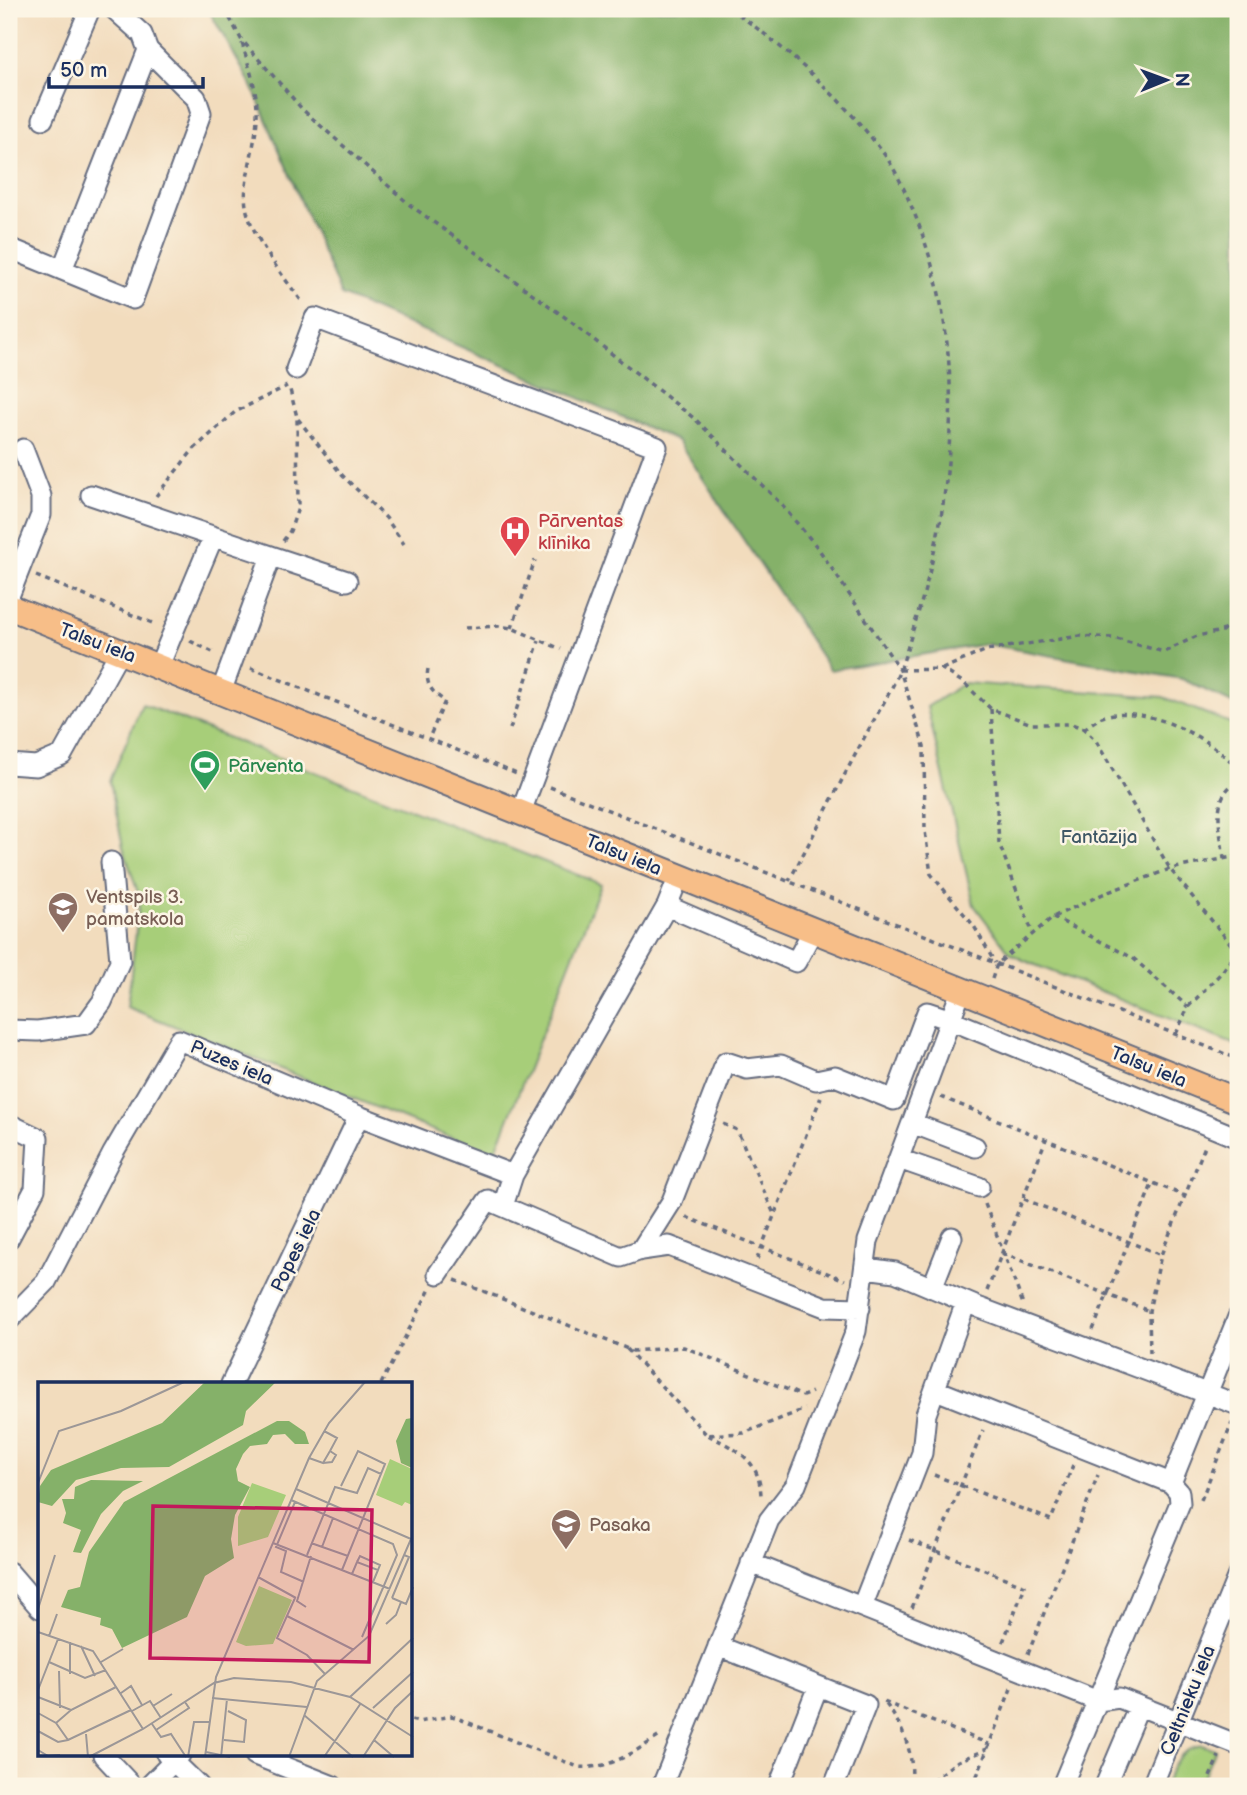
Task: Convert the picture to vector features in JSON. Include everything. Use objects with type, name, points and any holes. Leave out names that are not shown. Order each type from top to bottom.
[{"type":"main road","name":"Talsu iela","points":[[9,607],[1238,1101]]},
{"type":"street","points":[[43,119],[90,9]]},
{"type":"street","points":[[9,248],[133,299],[201,113],[197,98],[148,50],[142,34],[114,9]]},
{"type":"street","points":[[61,270],[148,50]]},
{"type":"street","points":[[293,377],[315,318],[657,447],[521,812]]},
{"type":"street","points":[[9,596],[41,515],[41,496],[23,449]]},
{"type":"street","points":[[91,495],[347,581]]},
{"type":"street","points":[[159,666],[213,537]]},
{"type":"street","points":[[221,692],[271,556]]},
{"type":"street","points":[[9,764],[36,766],[62,755],[120,651]]},
{"type":"street","points":[[9,1030],[38,1031],[86,1024],[102,1002],[120,961],[111,862]]},
{"type":"street","points":[[503,1206],[513,1175],[667,906],[679,876]]},
{"type":"street","points":[[667,906],[796,962],[814,930]]},
{"type":"street","points":[[662,1786],[769,1520],[796,1485],[856,1331],[868,1241],[961,991]]},
{"type":"street","points":[[894,1100],[927,1012],[1238,1138]]},
{"type":"street","name":"Puzes iela","points":[[9,1320],[46,1282],[113,1153],[179,1040],[359,1116],[513,1175]]},
{"type":"street","points":[[641,1250],[672,1201],[726,1062],[747,1069],[781,1065],[816,1080],[835,1076],[894,1100],[915,1116],[975,1147]]},
{"type":"street","name":"Popes iela","points":[[232,1382],[359,1116]]},
{"type":"street","points":[[9,1124],[38,1138],[35,1189],[9,1238]]},
{"type":"street","points":[[899,1158],[979,1187]]},
{"type":"street","points":[[438,1274],[488,1199],[621,1257],[641,1250],[669,1246],[825,1307],[860,1308]]},
{"type":"street","points":[[932,1288],[952,1237]]},
{"type":"street","points":[[864,1278],[895,1272],[973,1305],[1238,1405]]},
{"type":"street","points":[[862,1607],[922,1453],[926,1414],[973,1305]]},
{"type":"street","points":[[1171,1483],[1238,1317]]},
{"type":"street","points":[[936,1390],[1171,1483],[1179,1492],[1180,1503],[1062,1786]]},
{"type":"street","points":[[751,1563],[996,1660],[1018,1675],[1098,1701],[1119,1698],[1238,1745]]},
{"type":"street","points":[[9,1572],[38,1606]]},
{"type":"street","name":"Celtnieku iela","points":[[1152,1786],[1238,1575]]},
{"type":"street","points":[[718,1646],[866,1705],[834,1786]]},
{"type":"street","points":[[779,1786],[818,1686]]},
{"type":"street","points":[[1105,1786],[1139,1706]]},
{"type":"street","points":[[104,1756],[132,1786]]},
{"type":"street","points":[[258,1756],[333,1786]]},
{"type":"street","points":[[149,1786],[173,1757],[199,1786]]},
{"type":"path","points":[[731,9],[825,86],[882,151],[905,190],[925,240],[950,359],[951,418],[945,487],[936,548],[925,590],[900,670],[789,881]]},
{"type":"path","points":[[241,39],[254,83],[257,116],[245,204],[249,220],[280,273],[315,318]]},
{"type":"path","points":[[145,513],[161,487],[193,450],[235,412],[293,377],[297,417],[298,508],[290,531],[271,556]]},
{"type":"path","points":[[297,417],[342,475],[386,518],[404,544]]},
{"type":"path","points":[[512,628],[535,560]]},
{"type":"path","points":[[19,569],[174,631],[200,647],[233,661],[1238,1059]]},
{"type":"path","points":[[900,670],[942,669],[987,650],[1080,636],[1113,638],[1164,652],[1197,636],[1222,631],[1238,613]]},
{"type":"path","points":[[465,628],[512,628],[579,655]]},
{"type":"path","points":[[510,729],[539,641]]},
{"type":"path","points":[[428,669],[427,677],[434,694],[444,701],[429,738]]},
{"type":"path","points":[[942,669],[964,684],[991,709],[1032,724],[1072,724],[1083,729],[1096,741],[1170,869],[1238,951],[1188,1007],[1177,1034]]},
{"type":"path","points":[[991,709],[999,843],[1033,934]]},
{"type":"path","points":[[1083,729],[1101,717],[1143,715],[1172,724],[1220,751],[1238,769]]},
{"type":"path","points":[[1224,859],[1219,814],[1222,795],[1228,787],[1238,782]]},
{"type":"path","points":[[997,964],[1053,917],[1103,894],[1170,869],[1238,856]]},
{"type":"path","points":[[1053,917],[1060,923],[1104,941],[1133,958],[1188,1007]]},
{"type":"path","points":[[750,1278],[828,1077]]},
{"type":"path","points":[[925,1090],[1185,1196]]},
{"type":"path","points":[[705,1117],[737,1130],[774,1216]]},
{"type":"path","points":[[1150,1372],[1149,1311],[1161,1255],[1213,1128]]},
{"type":"path","points":[[973,1305],[1002,1253],[1046,1139]]},
{"type":"path","points":[[1086,1348],[1153,1182]]},
{"type":"path","points":[[979,1187],[1002,1253],[1026,1309],[1039,1330]]},
{"type":"path","points":[[1024,1199],[1161,1255]]},
{"type":"path","points":[[666,1209],[762,1247],[864,1278]]},
{"type":"path","points":[[1002,1253],[1149,1311]]},
{"type":"path","points":[[382,1382],[438,1274],[633,1351],[684,1347],[803,1396],[833,1390]]},
{"type":"path","points":[[626,1348],[707,1435],[739,1452],[757,1471],[761,1506],[769,1520]]},
{"type":"path","points":[[707,1435],[744,1433],[833,1390]]},
{"type":"path","points":[[905,1624],[991,1412]]},
{"type":"path","points":[[916,1468],[1051,1520],[1080,1447]]},
{"type":"path","points":[[972,1786],[1105,1457]]},
{"type":"path","points":[[891,1533],[1025,1586],[996,1660]]},
{"type":"path","points":[[873,1697],[988,1747]]},
{"type":"path","points":[[885,1702],[904,1732],[908,1745],[911,1786]]},
{"type":"path","points":[[413,1721],[452,1716],[578,1767],[591,1768],[625,1758],[689,1719]]},
{"type":"path","points":[[924,1786],[958,1762],[988,1747]]},
{"type":"green space","points":[[208,9],[1238,9],[1238,706],[1182,679],[986,644],[830,670],[678,441],[341,295],[252,86]]},
{"type":"green space","name":"Fantāzija","points":[[964,683],[1163,697],[1238,726],[1238,1046],[1010,953],[974,905],[927,707]]},
{"type":"green space","points":[[142,704],[601,884],[494,1155],[127,1007],[140,899],[123,847],[110,781]]},
{"type":"green space","points":[[1201,1745],[1215,1749],[1199,1786],[1164,1786],[1181,1755]]},
{"type":"place","name":"Pārventas klīnika","points":[[515,558]]},
{"type":"place","name":"Pārventa","points":[[205,792]]},
{"type":"place","name":"Ventspils 3. pamatskola","points":[[63,934]]},
{"type":"place","name":"Pasaka","points":[[566,1551]]}]
